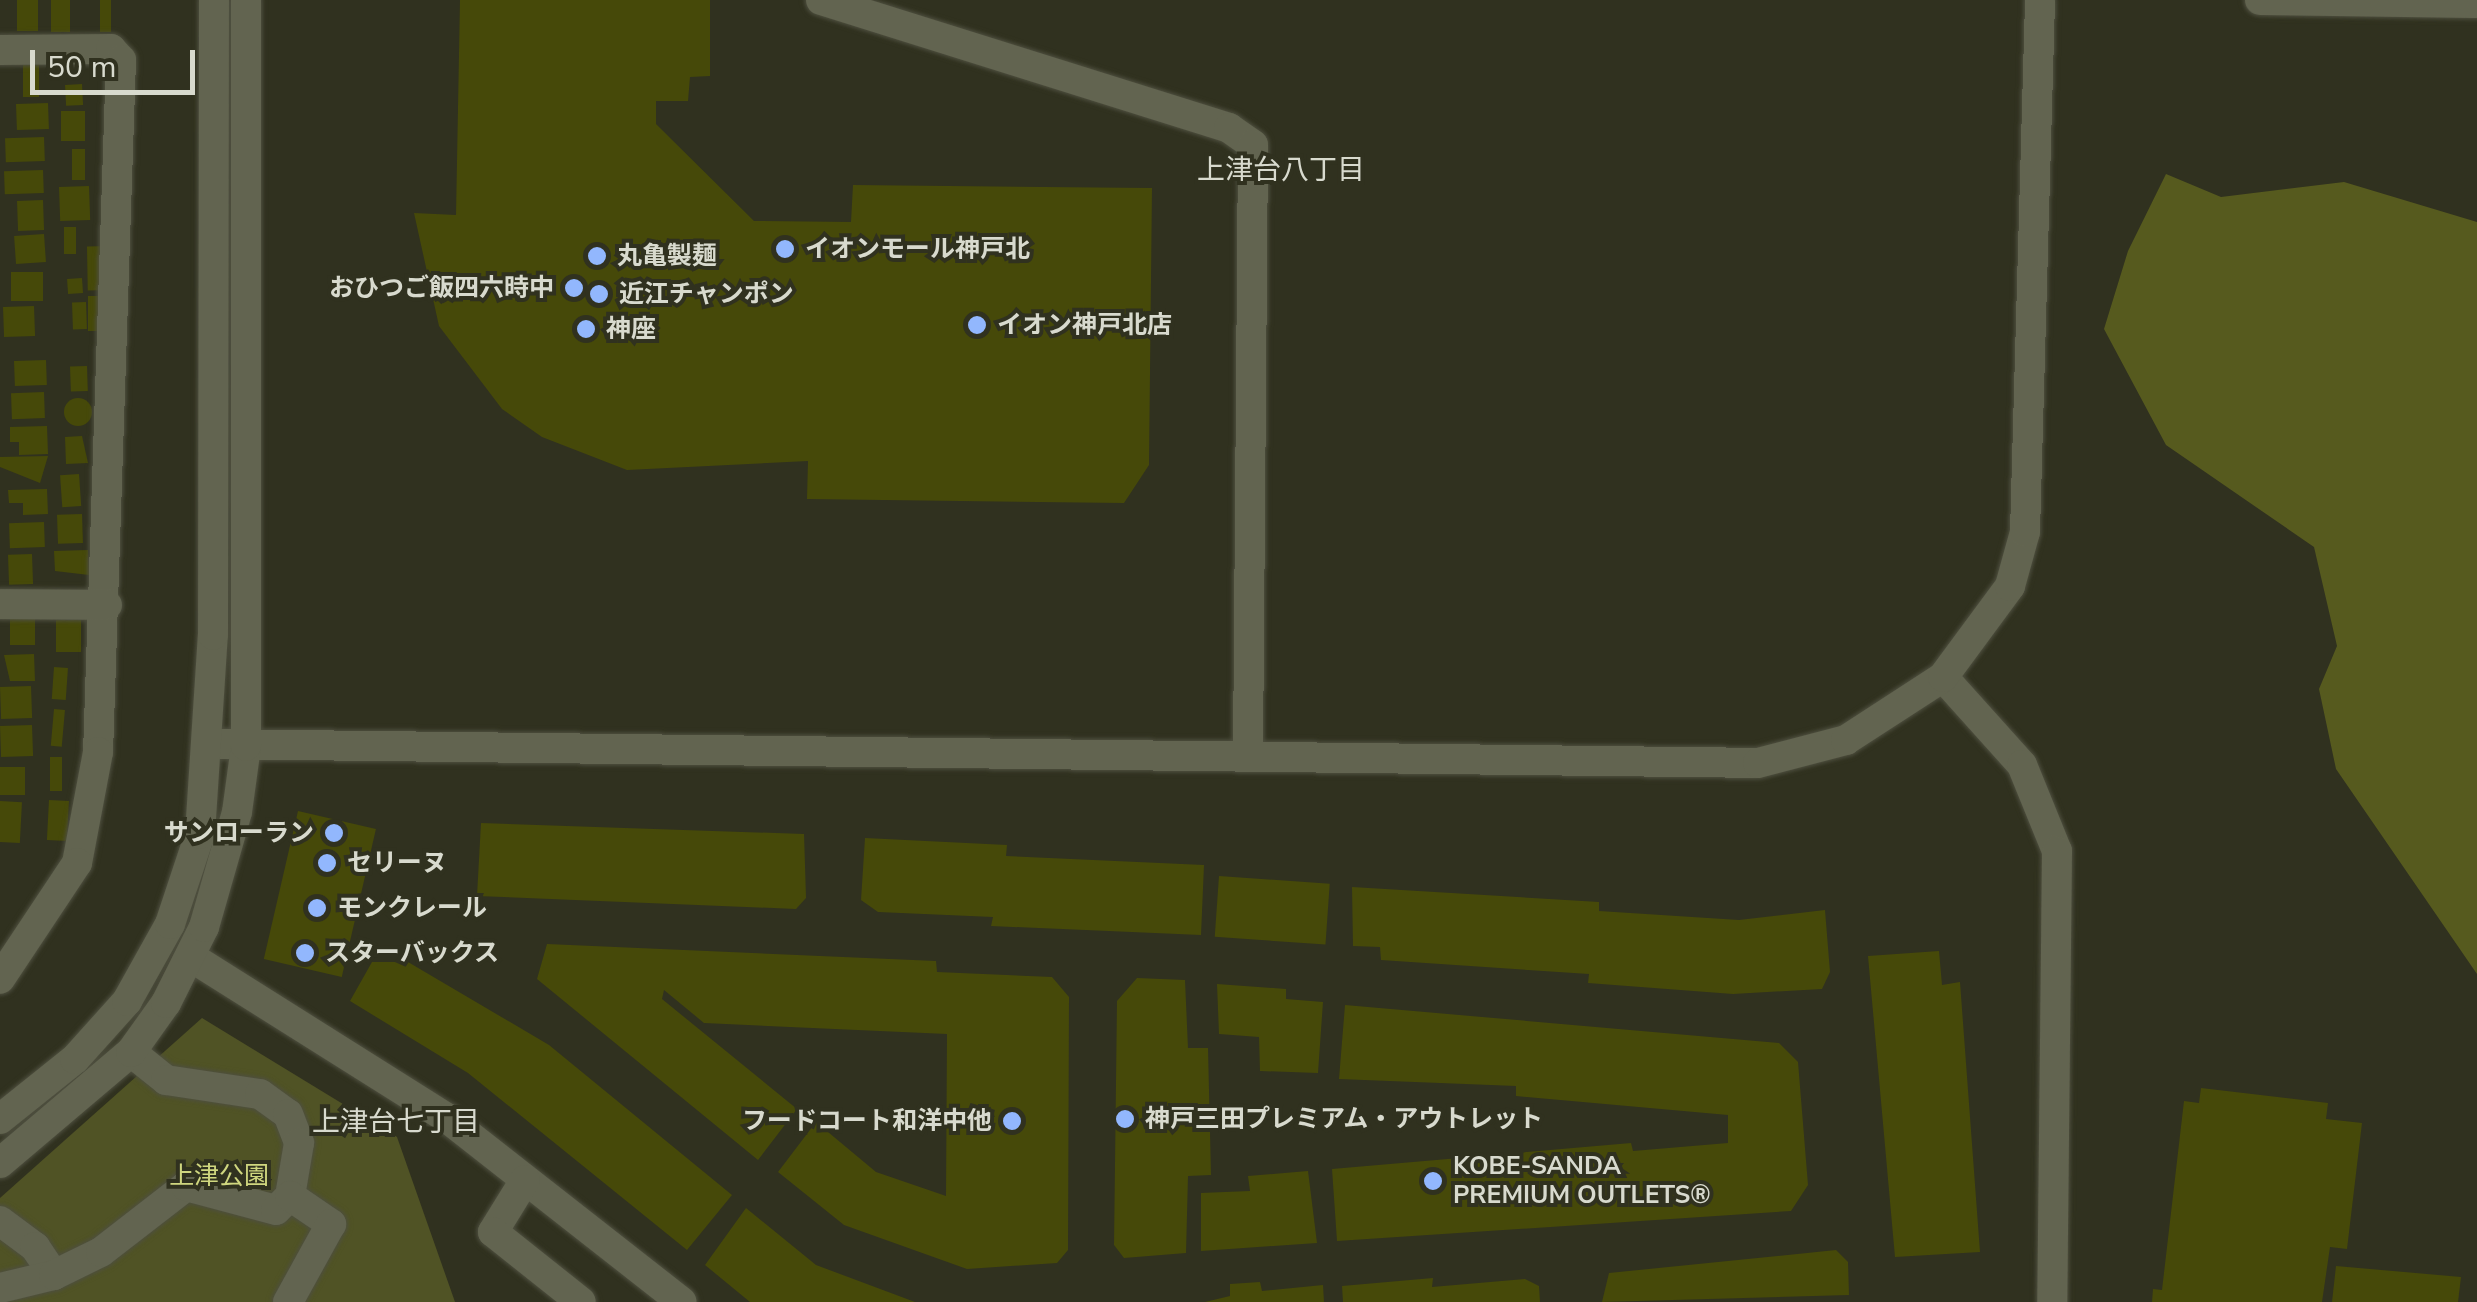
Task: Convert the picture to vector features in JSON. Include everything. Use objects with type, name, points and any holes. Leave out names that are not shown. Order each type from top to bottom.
[{"type":"street","points":[[0,1119],[75,1059],[128,1001],[152,959],[200,834],[211,744],[214,0]]},
{"type":"street","points":[[0,1163],[131,1052],[191,957],[225,864],[246,746],[246,0]]},
{"type":"street","points":[[821,0],[1229,128],[1253,145],[1248,755]]},
{"type":"street","points":[[211,744],[1758,763],[1817,752],[1873,728],[1943,677],[2010,586],[2026,532],[2040,0]]},
{"type":"street","points":[[2260,0],[2477,3]]},
{"type":"street","points":[[0,50],[111,49],[120,60],[108,605],[98,752],[77,863],[0,979]]},
{"type":"street","points":[[0,604],[108,605]]},
{"type":"street","points":[[1943,677],[2022,766],[2057,852],[2052,1302]]},
{"type":"street","points":[[191,957],[447,1118],[682,1302]]},
{"type":"street","points":[[0,1288],[54,1275],[101,1252],[186,1186],[276,1210],[290,1196],[298,1143],[288,1114],[260,1094],[166,1080],[131,1052]]},
{"type":"street","points":[[524,1180],[492,1232],[581,1302]]},
{"type":"street","points":[[288,1302],[330,1224],[290,1196]]},
{"type":"street","points":[[0,1222],[36,1246],[54,1275]]},
{"type":"green space","points":[[2166,174],[2221,197],[2344,182],[2477,222],[2477,974],[2336,769],[2319,689],[2337,646],[2314,547],[2166,445],[2104,329],[2128,251]]},
{"type":"green space","name":"上津公園","points":[[202,1018],[397,1137],[455,1302],[0,1302],[0,1198]]},
{"type":"building","points":[[17,0],[38,0],[38,31],[17,31]]},
{"type":"building","points":[[51,0],[70,0],[70,32],[51,32]]},
{"type":"building","points":[[100,0],[111,0],[111,32],[100,32]]},
{"type":"building","name":"イオンモール神戸北","points":[[460,0],[710,0],[710,76],[690,77],[688,101],[656,101],[656,124],[754,221],[851,222],[853,185],[1152,188],[1149,465],[1124,503],[807,499],[808,461],[627,470],[542,437],[502,409],[439,326],[414,213],[456,215]]},
{"type":"building","points":[[23,65],[39,65],[39,97],[23,97]]},
{"type":"building","points":[[82,84],[83,105],[66,106],[65,85]]},
{"type":"building","points":[[48,103],[49,129],[17,130],[16,104]]},
{"type":"building","points":[[61,111],[85,111],[85,141],[61,141]]},
{"type":"building","points":[[44,137],[45,161],[6,162],[5,138]]},
{"type":"building","points":[[72,149],[85,149],[85,180],[72,180]]},
{"type":"building","points":[[43,170],[44,193],[5,194],[4,171]]},
{"type":"building","points":[[89,186],[90,220],[60,221],[59,187]]},
{"type":"building","points":[[43,200],[44,230],[18,231],[17,201]]},
{"type":"building","points":[[64,227],[76,227],[76,254],[64,254]]},
{"type":"building","points":[[44,234],[46,262],[16,264],[14,236]]},
{"type":"building","points":[[87,246],[109,246],[110,290],[88,290]]},
{"type":"building","points":[[11,272],[43,272],[43,301],[11,301]]},
{"type":"building","points":[[82,278],[83,293],[68,294],[67,279]]},
{"type":"building","points":[[88,296],[106,296],[106,331],[88,331]]},
{"type":"building","points":[[72,302],[86,302],[87,329],[73,329]]},
{"type":"building","points":[[34,306],[35,336],[4,337],[3,307]]},
{"type":"building","points":[[46,360],[47,385],[15,386],[14,361]]},
{"type":"building","points":[[87,366],[88,391],[71,392],[70,367]]},
{"type":"building","points":[[44,392],[45,418],[12,419],[11,393]]},
{"type":"building","points":[[78,398],[88,402],[92,412],[88,422],[78,426],[68,422],[64,412],[68,402]]},
{"type":"building","points":[[47,426],[48,454],[19,455],[19,442],[10,442],[10,427]]},
{"type":"building","points":[[82,436],[88,463],[66,464],[65,437]]},
{"type":"building","points":[[48,456],[40,483],[0,467],[0,457]]},
{"type":"building","points":[[79,474],[81,506],[62,507],[60,475]]},
{"type":"building","points":[[47,489],[48,514],[23,515],[23,503],[9,503],[8,490]]},
{"type":"building","points":[[82,514],[83,543],[58,544],[57,515]]},
{"type":"building","points":[[44,522],[45,547],[10,548],[9,523]]},
{"type":"building","points":[[88,550],[89,575],[55,571],[54,551]]},
{"type":"building","points":[[32,554],[33,584],[9,585],[8,555]]},
{"type":"building","points":[[10,616],[35,616],[35,645],[10,645]]},
{"type":"building","points":[[56,620],[81,620],[81,652],[56,652]]},
{"type":"building","points":[[34,654],[35,681],[10,681],[4,655]]},
{"type":"building","points":[[54,667],[68,668],[66,700],[52,699]]},
{"type":"building","points":[[31,686],[32,718],[1,719],[0,687]]},
{"type":"building","points":[[54,709],[65,710],[62,747],[51,746]]},
{"type":"building","points":[[32,725],[33,756],[1,757],[0,726]]},
{"type":"building","points":[[50,757],[62,757],[62,791],[50,791]]},
{"type":"building","points":[[0,767],[25,767],[25,795],[0,795]]},
{"type":"building","points":[[49,800],[69,801],[67,841],[47,840]]},
{"type":"building","points":[[0,801],[22,802],[20,843],[0,842]]},
{"type":"building","points":[[298,811],[376,829],[342,977],[264,959]]},
{"type":"building","points":[[481,823],[804,834],[806,898],[796,909],[477,896]]},
{"type":"building","points":[[865,838],[1007,845],[1006,856],[1204,865],[1201,935],[991,926],[993,917],[878,912],[861,900]]},
{"type":"building","points":[[1219,876],[1330,884],[1325,945],[1215,937]]},
{"type":"building","points":[[1352,887],[1599,902],[1599,911],[1739,920],[1825,910],[1830,972],[1822,989],[1733,994],[1588,983],[1589,974],[1381,960],[1380,947],[1353,946]]},
{"type":"building","points":[[547,944],[936,961],[937,972],[1052,977],[1069,997],[1068,1250],[1057,1263],[967,1269],[844,1225],[778,1172],[816,1122],[876,1172],[946,1196],[947,1034],[704,1023],[664,990],[662,999],[797,1109],[758,1160],[537,979]]},
{"type":"building","points":[[1939,951],[1942,985],[1960,982],[1980,1252],[1895,1257],[1868,956]]},
{"type":"building","points":[[372,962],[408,962],[549,1045],[732,1195],[687,1250],[468,1073],[350,1001]]},
{"type":"building","points":[[1137,978],[1185,980],[1188,1048],[1208,1048],[1211,1175],[1188,1176],[1186,1253],[1124,1258],[1114,1245],[1117,1001]]},
{"type":"building","points":[[1217,984],[1286,989],[1286,999],[1323,1002],[1318,1073],[1260,1071],[1259,1037],[1219,1034]]},
{"type":"building","points":[[1345,1005],[1779,1043],[1798,1062],[1808,1185],[1791,1211],[1337,1241],[1332,1169],[1631,1143],[1633,1151],[1728,1143],[1728,1115],[1516,1096],[1516,1086],[1339,1079]]},
{"type":"building","points":[[2201,1088],[2328,1103],[2326,1119],[2362,1123],[2347,1249],[2330,1247],[2322,1302],[2152,1302],[2153,1289],[2162,1290],[2184,1101],[2199,1103]]},
{"type":"building","points":[[1308,1171],[1317,1243],[1201,1251],[1201,1193],[1250,1191],[1248,1176]]},
{"type":"building","points":[[746,1208],[816,1265],[915,1302],[750,1302],[705,1265]]},
{"type":"building","points":[[1836,1250],[1848,1262],[1849,1295],[1602,1302],[1609,1273]]},
{"type":"building","points":[[2336,1266],[2461,1277],[2458,1302],[2332,1302]]},
{"type":"building","points":[[1433,1278],[1432,1287],[1525,1279],[1539,1286],[1540,1302],[1343,1302],[1342,1286]]},
{"type":"building","points":[[1260,1282],[1262,1291],[1323,1285],[1324,1302],[1205,1302],[1230,1296],[1230,1284]]},
{"type":"place","name":"イオンモール神戸北","points":[[785,249]]},
{"type":"place","name":"丸亀製麺","points":[[597,256]]},
{"type":"place","name":"おひつご飯四六時中","points":[[574,288]]},
{"type":"place","name":"近江チャンポン","points":[[599,294]]},
{"type":"place","name":"イオン神戸北店","points":[[977,325]]},
{"type":"place","name":"神座","points":[[586,329]]},
{"type":"place","name":"サンローラン","points":[[334,833]]},
{"type":"place","name":"セリーヌ","points":[[327,863]]},
{"type":"place","name":"モンクレール","points":[[317,908]]},
{"type":"place","name":"スターバックス","points":[[305,953]]},
{"type":"place","name":"神戸三田プレミアム・アウトレット","points":[[1125,1119]]},
{"type":"place","name":"フードコート和洋中他","points":[[1012,1121]]},
{"type":"place","name":"KOBE-SANDA PREMIUM OUTLETS®","points":[[1433,1181]]},
{"type":"district","name":"上津台八丁目","points":[[1281,170]]},
{"type":"district","name":"上津台七丁目","points":[[396,1122]]}]
